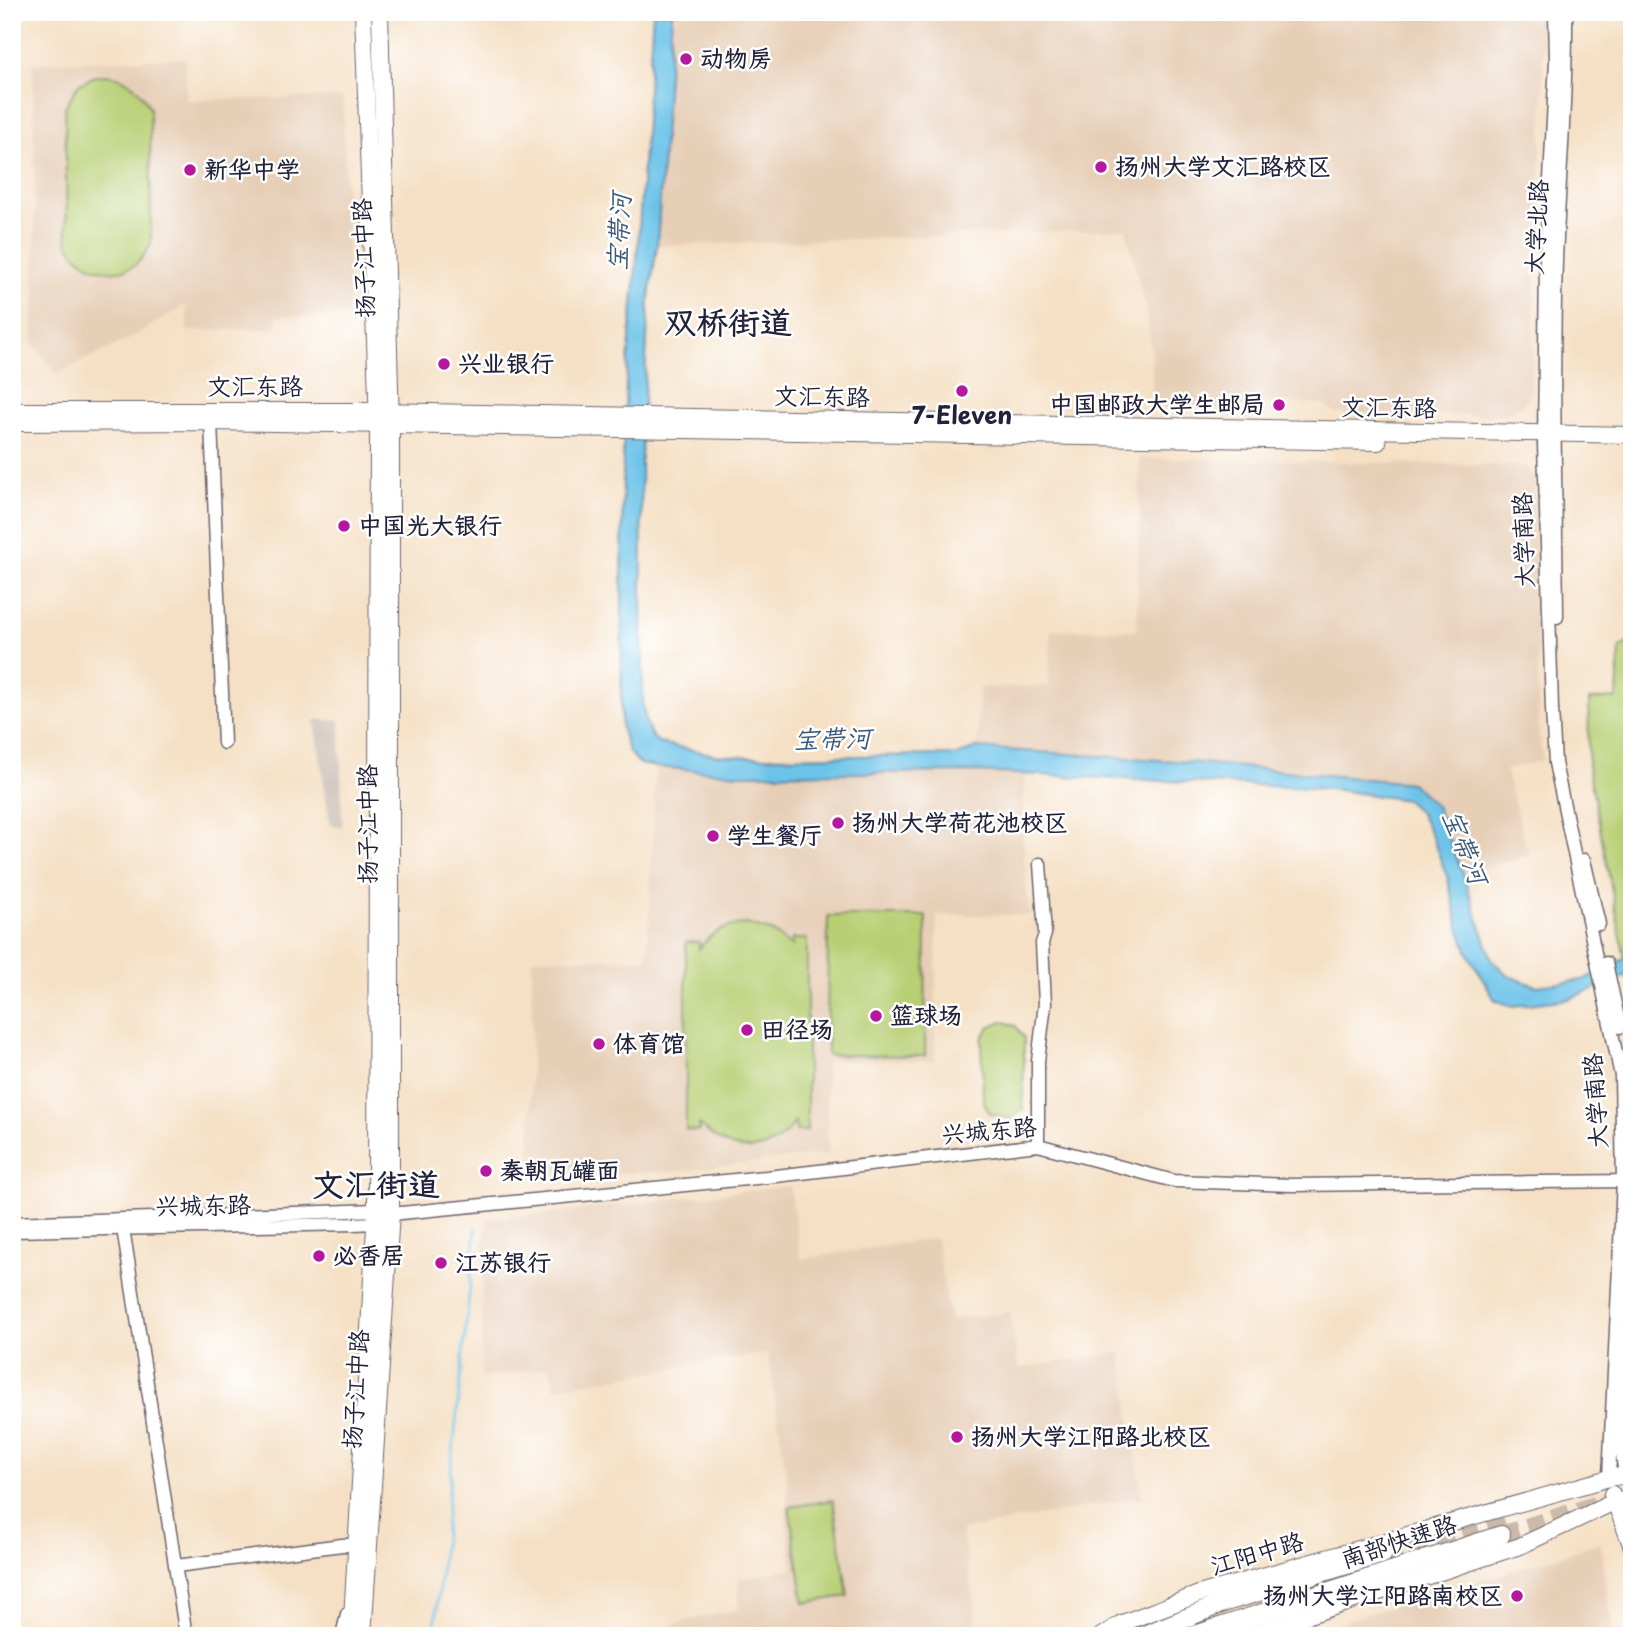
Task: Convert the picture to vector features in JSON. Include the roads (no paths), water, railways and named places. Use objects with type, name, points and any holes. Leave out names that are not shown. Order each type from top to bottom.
[{"type":"highway","name":"南部快速路","points":[[1192,1636],[1501,1535]]},
{"type":"highway","name":"南部快速路","points":[[1141,1636],[1226,1602],[1383,1554]]},
{"type":"highway","points":[[1212,1636],[1339,1592],[1371,1577]]},
{"type":"highway","points":[[1127,1636],[1187,1610],[1226,1602]]},
{"type":"main road","name":"扬子江中路","points":[[363,12],[384,418]]},
{"type":"main road","name":"扬子江中路","points":[[351,1636],[363,1545],[381,1216],[384,418],[380,12]]},
{"type":"main road","name":"文汇东路","points":[[12,411],[1550,438],[1632,435]]},
{"type":"main road","name":"文汇东路","points":[[12,423],[384,418]]},
{"type":"main road","name":"文汇东路","points":[[1550,438],[1632,445]]},
{"type":"main road","name":"江阳中路","points":[[1101,1636],[1120,1624],[1199,1594],[1609,1478],[1629,1475]]},
{"type":"main road","name":"大学南路","points":[[1629,1475],[1627,1499],[1632,1547]]},
{"type":"main road","name":"大学南路","points":[[1609,1478],[1627,1499]]},
{"type":"main road","points":[[1245,1636],[1520,1546],[1627,1499]]},
{"type":"main road","name":"扬子江中路","points":[[359,1586],[362,1636]]},
{"type":"street","name":"大学北路","points":[[1550,438],[1546,258],[1556,61],[1555,12]]},
{"type":"street","name":"大学北路","points":[[1550,438],[1567,66],[1566,12]]},
{"type":"street","points":[[211,422],[224,743]]},
{"type":"street","name":"大学南路","points":[[1550,438],[1555,763],[1627,1075],[1627,1327],[1620,1440],[1629,1475]]},
{"type":"street","points":[[1038,1145],[1038,1061],[1045,1004],[1042,943],[1045,934],[1040,864]]},
{"type":"street","name":"兴城东路","points":[[12,1231],[381,1216],[735,1180],[1038,1145],[1174,1181],[1292,1185],[1627,1181]]},
{"type":"street","name":"大学南路","points":[[1609,1478],[1627,1181]]},
{"type":"street","name":"兴城东路","points":[[12,1223],[381,1216]]},
{"type":"street","points":[[123,1228],[186,1636]]},
{"type":"street","points":[[176,1566],[363,1545]]},
{"type":"street","points":[[342,1636],[359,1586]]},
{"type":"street","points":[[359,1586],[372,1636]]},
{"type":"water","points":[[653,12],[672,12],[657,246],[649,300],[641,460],[643,706],[651,735],[659,743],[716,755],[752,757],[957,755],[977,748],[1190,762],[1411,783],[1436,806],[1463,874],[1492,960],[1508,976],[1537,986],[1583,980],[1632,955],[1632,973],[1569,999],[1512,1006],[1495,1000],[1469,955],[1460,931],[1448,879],[1432,837],[1420,813],[1406,800],[1331,789],[976,772],[739,774],[640,764],[628,751],[621,726],[623,451]]},
{"type":"waterway","points":[[434,1636],[476,1227]]},
{"type":"tunnel","points":[[1501,1535],[1605,1502]]},
{"type":"tunnel","points":[[1383,1554],[1504,1515]]},
{"type":"place","name":"动物房","points":[[686,59]]},
{"type":"place","name":"扬州大学文汇路校区","points":[[1101,167]]},
{"type":"place","name":"新华中学","points":[[190,170]]},
{"type":"place","name":"兴业银行","points":[[444,364]]},
{"type":"place","name":"7-Eleven","points":[[962,391]]},
{"type":"place","name":"中国邮政大学生邮局","points":[[1279,405]]},
{"type":"place","name":"中国光大银行","points":[[344,526]]},
{"type":"place","name":"扬州大学荷花池校区","points":[[838,823]]},
{"type":"place","name":"学生餐厅","points":[[713,836]]},
{"type":"place","name":"篮球场","points":[[876,1016]]},
{"type":"place","name":"田径场","points":[[747,1030]]},
{"type":"place","name":"体育馆","points":[[599,1044]]},
{"type":"place","name":"秦朝瓦罐面","points":[[486,1171]]},
{"type":"place","name":"必香居","points":[[319,1256]]},
{"type":"place","name":"江苏银行","points":[[441,1263]]},
{"type":"place","name":"扬州大学江阳路北校区","points":[[957,1437]]},
{"type":"place","name":"扬州大学江阳路南校区","points":[[1517,1596]]},
{"type":"district","name":"双桥街道","points":[[728,323]]},
{"type":"district","name":"文汇街道","points":[[376,1185]]},
{"type":"water label","name":"宝带河","points":[[619,232]]},
{"type":"water label","name":"宝带河","points":[[832,739]]},
{"type":"water label","name":"宝带河","points":[[1465,847]]}]
